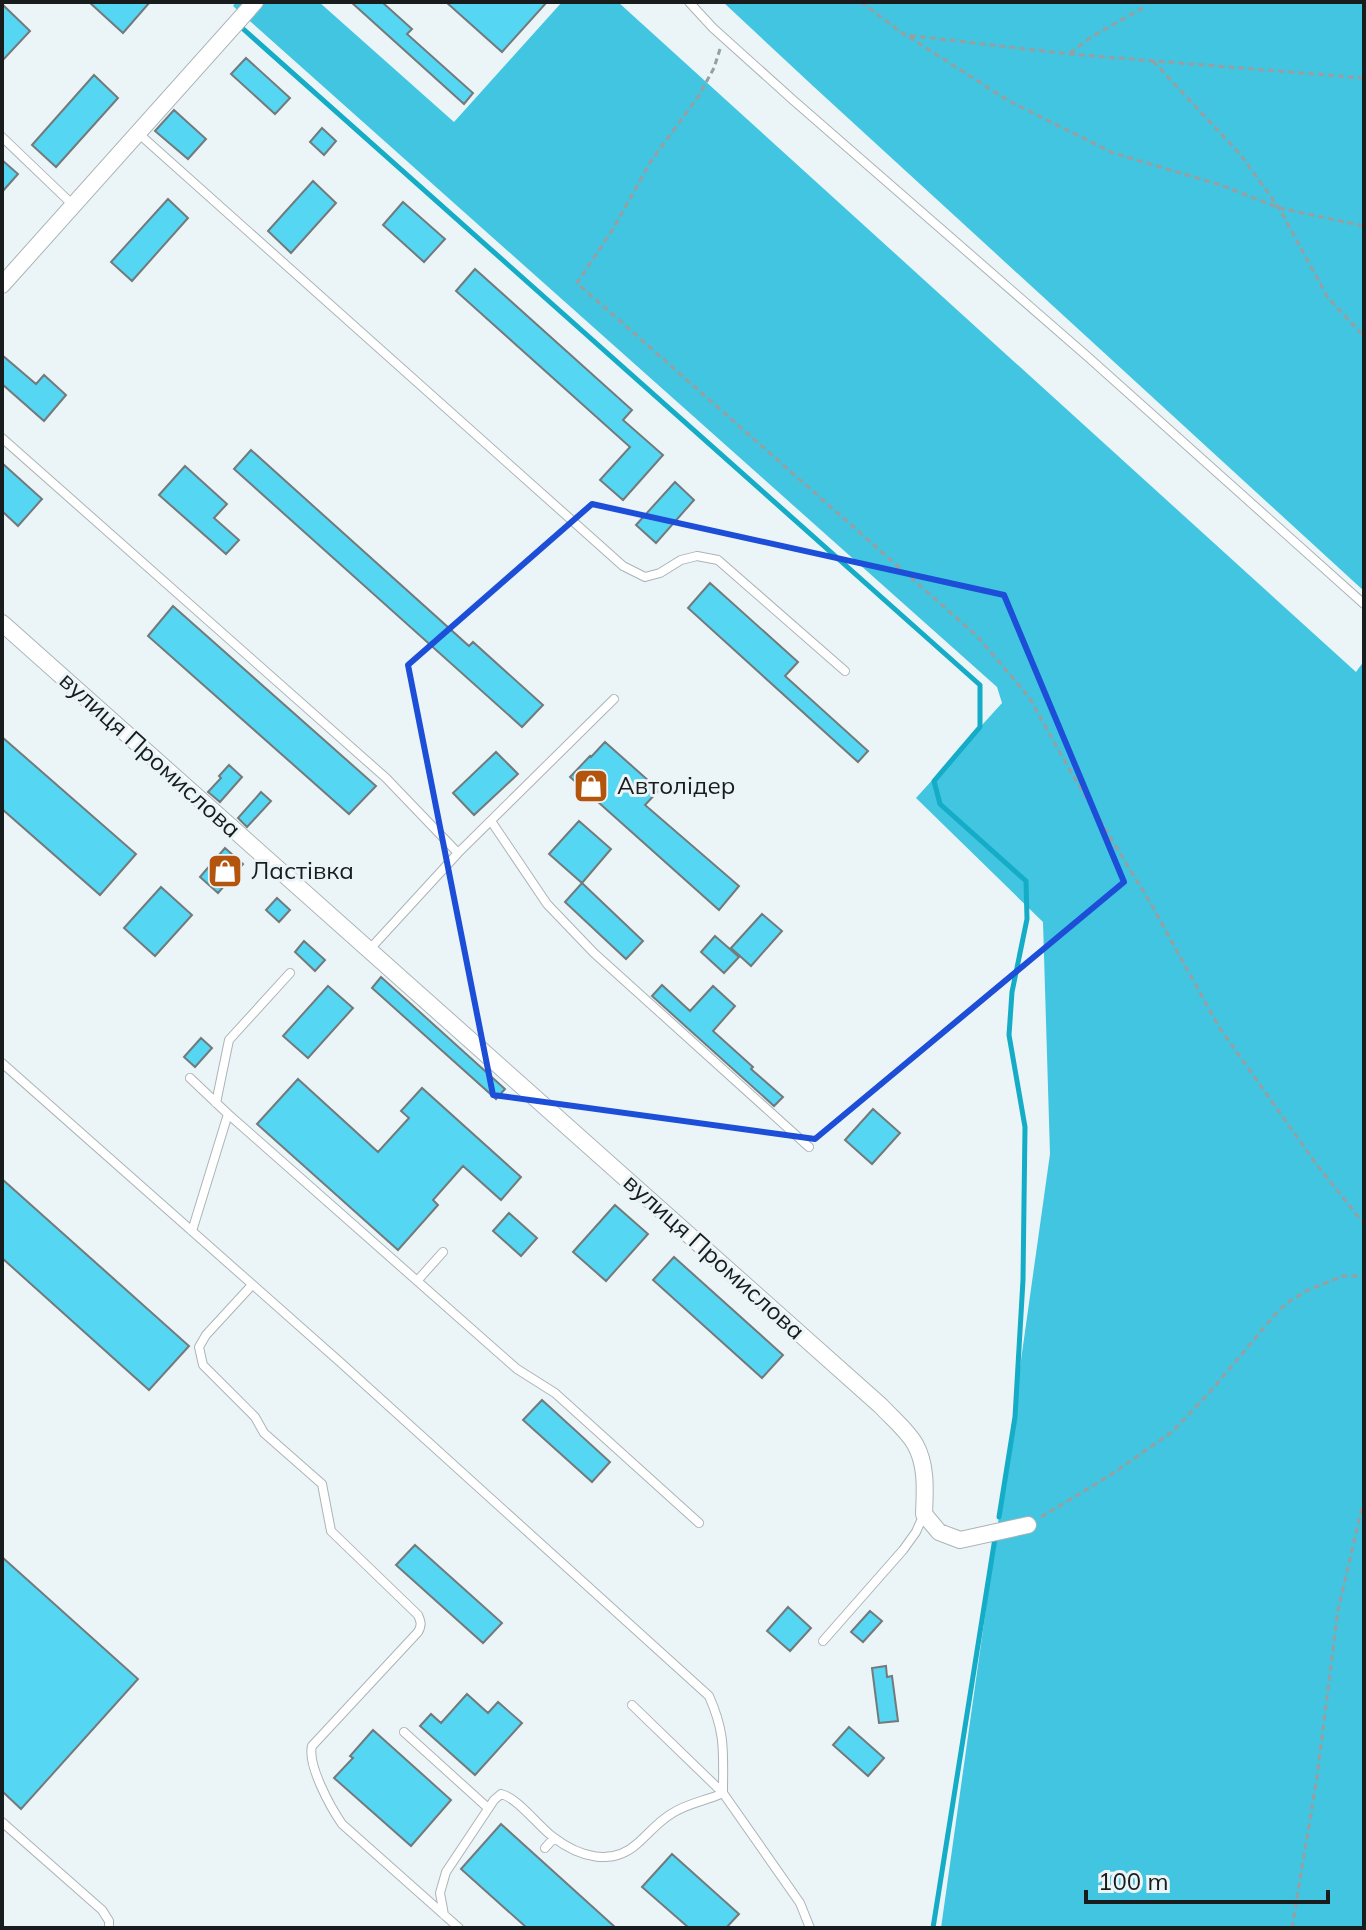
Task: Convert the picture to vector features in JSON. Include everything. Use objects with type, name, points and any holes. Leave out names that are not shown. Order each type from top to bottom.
[{"type":"street","points":[[2,285],[255,2]]},
{"type":"street","name":"вулиця Промислова","points":[[2,623],[881,1406],[915,1444],[922,1463],[924,1514]]},
{"type":"street","points":[[924,1514],[939,1532],[960,1540],[1028,1525]]},
{"type":"lane","points":[[689,2],[805,111],[1088,357],[1364,604]]},
{"type":"lane","points":[[138,133],[623,566],[645,577],[697,556],[718,560],[845,671]]},
{"type":"lane","points":[[2,137],[73,205]]},
{"type":"lane","points":[[2,438],[386,778],[458,853]]},
{"type":"lane","points":[[369,950],[458,853],[614,699]]},
{"type":"lane","points":[[491,821],[547,904],[594,953],[809,1147]]},
{"type":"lane","points":[[216,1103],[229,1040],[290,973]]},
{"type":"lane","points":[[2,1063],[709,1696],[722,1729],[723,1793]]},
{"type":"lane","points":[[190,1078],[517,1369],[555,1393],[699,1523]]},
{"type":"lane","points":[[192,1231],[228,1114]]},
{"type":"lane","points":[[417,1281],[443,1252]]},
{"type":"lane","points":[[252,1285],[206,1335],[199,1347],[203,1365],[255,1417],[264,1433],[322,1484],[331,1531],[421,1620],[418,1632],[312,1746],[312,1763],[342,1824],[459,1928]]},
{"type":"lane","points":[[823,1641],[903,1550],[924,1514]]},
{"type":"lane","points":[[632,1705],[723,1793],[800,1903],[810,1928]]},
{"type":"lane","points":[[404,1732],[488,1808]]},
{"type":"lane","points":[[444,1915],[440,1893],[446,1872],[498,1796],[505,1794],[554,1838],[584,1855],[600,1858],[616,1856],[636,1845],[672,1813],[723,1793]]},
{"type":"lane","points":[[2,1822],[102,1910],[109,1921],[109,1928]]},
{"type":"lane","points":[[545,1848],[554,1838]]},
{"type":"path","points":[[861,2],[905,35],[1009,101],[1113,153],[1221,185],[1279,208],[1364,226]]},
{"type":"path","points":[[1069,54],[1093,36],[1141,9],[1145,2]]},
{"type":"path","points":[[905,35],[1069,54],[1364,78]]},
{"type":"path","points":[[724,37],[714,68],[698,97],[651,161],[613,229],[577,283],[977,636],[1029,697],[1151,904],[1219,1027],[1314,1161],[1364,1224]]},
{"type":"path","points":[[1153,61],[1240,154],[1279,208],[1328,298],[1364,336]]},
{"type":"path","points":[[1028,1525],[1112,1474],[1173,1431],[1290,1301],[1343,1276],[1364,1276]]},
{"type":"path","points":[[1292,1928],[1317,1777],[1338,1610],[1364,1499]]},
{"type":"highlighted area","points":[[592,504],[1004,595],[1124,882],[815,1139],[493,1095],[408,665]]},
{"type":"shaded area","points":[[236,2],[319,2],[454,122],[562,2],[618,2],[1356,672],[1364,661],[1364,1928],[941,1928],[1050,1154],[1043,922],[916,798],[1002,703],[997,687],[233,6]]},
{"type":"shaded area","points":[[723,2],[1364,2],[1364,591],[813,86]]},
{"type":"building","points":[[89,2],[150,2],[123,33]]},
{"type":"building","points":[[351,2],[382,2],[412,29],[407,34],[473,93],[464,104]]},
{"type":"building","points":[[446,2],[547,2],[502,52]]},
{"type":"building","points":[[2,4],[30,31],[2,61]]},
{"type":"building","points":[[246,58],[290,98],[275,114],[231,74]]},
{"type":"building","points":[[94,75],[118,98],[56,167],[32,145]]},
{"type":"building","points":[[174,110],[206,139],[188,159],[155,131]]},
{"type":"building","points":[[322,128],[336,141],[324,155],[310,142]]},
{"type":"building","points":[[2,160],[18,174],[2,192]]},
{"type":"building","points":[[313,181],[336,203],[291,253],[268,231]]},
{"type":"building","points":[[168,199],[188,218],[132,281],[111,262]]},
{"type":"building","points":[[403,202],[445,239],[424,262],[383,225]]},
{"type":"building","points":[[475,269],[632,410],[623,420],[663,455],[623,500],[600,480],[630,447],[456,291]]},
{"type":"building","points":[[2,355],[36,384],[44,375],[66,395],[44,421],[2,384]]},
{"type":"building","points":[[251,450],[469,646],[473,642],[543,705],[522,727],[234,469]]},
{"type":"building","points":[[2,463],[42,499],[18,526],[2,511]]},
{"type":"building","points":[[185,466],[227,504],[214,518],[239,540],[226,554],[159,495]]},
{"type":"building","points":[[675,482],[694,500],[656,543],[636,525]]},
{"type":"building","points":[[710,583],[798,662],[785,676],[868,751],[858,762],[688,608]]},
{"type":"building","points":[[173,606],[376,786],[349,814],[148,636]]},
{"type":"building","points":[[2,737],[136,854],[100,895],[2,809]]},
{"type":"building","points":[[605,742],[659,790],[645,805],[739,886],[719,910],[570,777]]},
{"type":"building","points":[[496,752],[518,774],[474,815],[453,793]]},
{"type":"building","points":[[229,765],[242,777],[220,802],[208,792]]},
{"type":"building","points":[[261,792],[271,801],[247,827],[238,818]]},
{"type":"building","points":[[579,821],[611,849],[582,883],[549,854]]},
{"type":"building","points":[[225,848],[243,864],[218,893],[200,877]]},
{"type":"building","points":[[582,883],[643,941],[626,959],[565,902]]},
{"type":"building","points":[[161,887],[192,915],[155,956],[124,928]]},
{"type":"building","points":[[277,898],[290,910],[279,922],[266,910]]},
{"type":"building","points":[[762,914],[782,931],[751,966],[731,948]]},
{"type":"building","points":[[715,936],[739,957],[724,973],[701,952]]},
{"type":"building","points":[[304,941],[325,960],[315,971],[295,952]]},
{"type":"building","points":[[381,977],[505,1089],[496,1099],[372,988]]},
{"type":"building","points":[[662,985],[690,1011],[713,986],[735,1006],[713,1031],[783,1097],[774,1106],[652,996]]},
{"type":"building","points":[[328,986],[353,1008],[308,1058],[283,1036]]},
{"type":"building","points":[[201,1038],[212,1048],[195,1067],[184,1057]]},
{"type":"building","points":[[298,1079],[378,1152],[409,1118],[401,1111],[422,1088],[521,1177],[501,1200],[463,1166],[433,1200],[438,1205],[398,1250],[257,1124]]},
{"type":"building","points":[[873,1109],[900,1133],[872,1164],[845,1140]]},
{"type":"building","points":[[2,1179],[189,1346],[149,1390],[2,1258]]},
{"type":"building","points":[[615,1205],[648,1234],[606,1281],[573,1252]]},
{"type":"building","points":[[509,1213],[537,1238],[521,1256],[493,1231]]},
{"type":"building","points":[[674,1257],[783,1355],[762,1378],[653,1280]]},
{"type":"building","points":[[542,1400],[610,1462],[592,1482],[523,1420]]},
{"type":"building","points":[[415,1545],[502,1623],[483,1643],[396,1565]]},
{"type":"building","points":[[2,1557],[138,1679],[21,1809],[2,1791]]},
{"type":"building","points":[[788,1607],[811,1628],[790,1651],[767,1631]]},
{"type":"building","points":[[870,1611],[882,1621],[863,1642],[851,1632]]},
{"type":"building","points":[[886,1666],[887,1677],[892,1676],[898,1721],[879,1723],[872,1668]]},
{"type":"building","points":[[467,1694],[488,1713],[498,1702],[522,1723],[475,1775],[420,1726],[431,1714],[441,1723]]},
{"type":"building","points":[[849,1727],[884,1758],[868,1776],[833,1745]]},
{"type":"building","points":[[373,1730],[451,1800],[411,1846],[334,1778]]},
{"type":"building","points":[[501,1824],[616,1928],[527,1928],[461,1869]]},
{"type":"building","points":[[672,1854],[739,1914],[726,1928],[689,1928],[642,1887]]},
{"type":"waterway","points":[[241,27],[980,685],[980,727],[934,781],[940,804],[1026,881],[1027,919],[1012,992],[1009,1035],[1025,1127],[1023,1280],[1015,1417],[999,1517]]},
{"type":"waterway","points":[[933,1928],[995,1538]]},
{"type":"place","name":"Автолідер","points":[[591,786]]},
{"type":"place","name":"Ластівка","points":[[225,871]]}]
